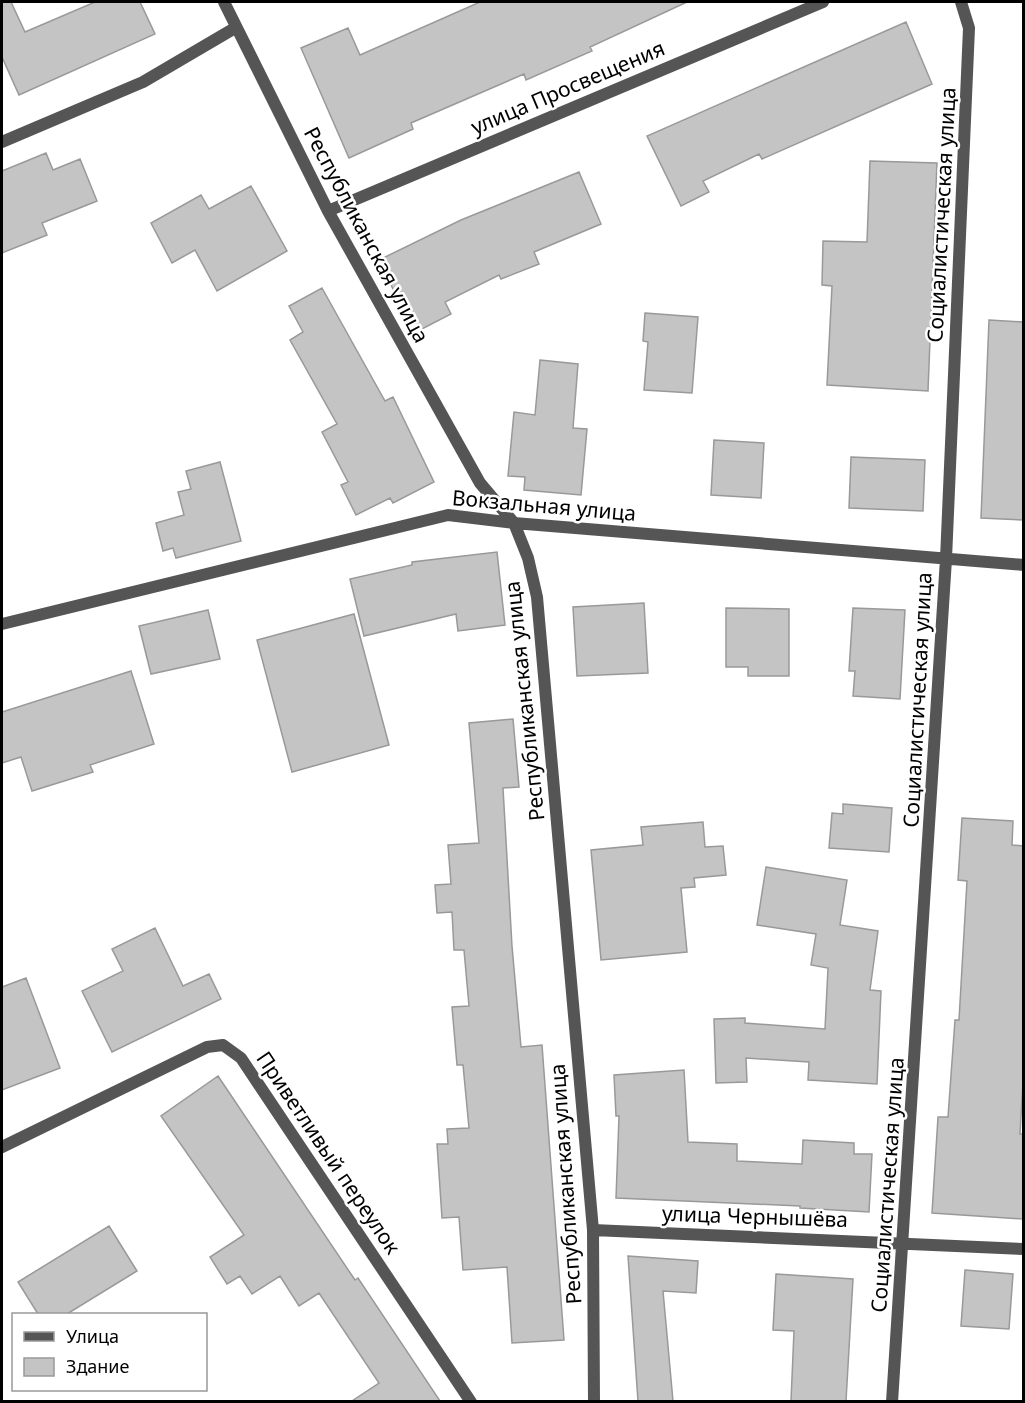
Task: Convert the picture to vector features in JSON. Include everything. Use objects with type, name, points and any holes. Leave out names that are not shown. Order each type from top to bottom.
[{"type":"street","name":"Республиканская улица","points":[[224,2],[328,211],[480,483],[514,523],[528,558],[537,597],[593,1230],[594,1401]]},
{"type":"street","name":"улица Просвещения","points":[[328,211],[823,2]]},
{"type":"street","name":"Социалистическая улица","points":[[892,1401],[946,559],[969,28],[961,2]]},
{"type":"street","points":[[2,142],[143,82],[235,28]]},
{"type":"street","name":"Вокзальная улица","points":[[2,624],[448,515],[514,523],[1023,565]]},
{"type":"street","name":"Приветливый переулок","points":[[2,1147],[207,1047],[223,1045],[241,1058],[471,1401]]},
{"type":"street","name":"улица Чернышёва","points":[[593,1230],[1023,1249]]},
{"type":"building","points":[[2,2],[11,2],[25,32],[95,2],[140,2],[155,34],[19,95],[2,57]]},
{"type":"building","points":[[480,2],[687,2],[590,47],[592,51],[526,80],[524,74],[411,123],[413,129],[349,158],[301,48],[348,28],[360,55]]},
{"type":"building","points":[[906,22],[932,84],[762,159],[759,154],[703,181],[709,192],[681,206],[647,136]]},
{"type":"building","points":[[46,153],[53,170],[80,159],[97,201],[42,223],[47,235],[2,253],[2,171]]},
{"type":"building","points":[[870,161],[937,163],[928,391],[827,385],[832,286],[822,285],[823,241],[867,242]]},
{"type":"building","points":[[579,172],[601,224],[534,252],[539,264],[501,279],[499,275],[445,302],[451,314],[420,330],[411,313],[406,316],[379,260],[461,220]]},
{"type":"building","points":[[251,186],[287,251],[217,291],[195,250],[172,263],[151,223],[201,195],[209,209]]},
{"type":"building","points":[[322,288],[385,401],[393,397],[434,482],[393,503],[390,498],[356,515],[341,485],[348,482],[322,432],[337,424],[290,340],[303,332],[289,306]]},
{"type":"building","points":[[645,313],[698,317],[692,393],[644,390],[648,342],[643,341]]},
{"type":"building","points":[[989,320],[1023,322],[1023,520],[981,518]]},
{"type":"building","points":[[540,360],[578,364],[573,428],[587,429],[581,495],[524,490],[525,477],[508,476],[514,412],[535,415]]},
{"type":"building","points":[[714,440],[764,443],[761,498],[711,495]]},
{"type":"building","points":[[851,457],[925,460],[923,511],[849,508]]},
{"type":"building","points":[[220,462],[241,541],[176,558],[173,548],[163,551],[156,523],[184,515],[178,492],[191,489],[186,471]]},
{"type":"building","points":[[497,552],[505,625],[458,631],[456,614],[364,636],[350,579],[412,565],[412,562]]},
{"type":"building","points":[[644,603],[648,673],[577,676],[573,607]]},
{"type":"building","points":[[726,608],[789,609],[789,676],[748,676],[748,667],[726,667]]},
{"type":"building","points":[[853,608],[905,610],[900,699],[853,696],[855,671],[849,671]]},
{"type":"building","points":[[208,610],[220,659],[151,674],[139,626]]},
{"type":"building","points":[[354,614],[389,745],[292,772],[257,640]]},
{"type":"building","points":[[131,671],[154,744],[90,765],[93,772],[32,791],[21,757],[2,763],[2,712]]},
{"type":"building","points":[[513,719],[519,787],[503,788],[512,946],[521,1047],[542,1045],[564,1340],[512,1343],[507,1267],[463,1270],[459,1217],[442,1218],[437,1144],[448,1144],[447,1129],[469,1128],[463,1065],[457,1065],[452,1007],[469,1006],[464,950],[454,950],[452,912],[437,913],[435,885],[451,884],[448,845],[479,843],[469,723]]},
{"type":"building","points":[[843,804],[892,808],[889,852],[829,848],[832,813],[843,814]]},
{"type":"building","points":[[962,818],[1013,821],[1012,845],[1023,846],[1023,1081],[1020,1134],[1023,1134],[1023,1219],[932,1213],[938,1117],[948,1117],[955,1020],[959,1020],[967,881],[958,880]]},
{"type":"building","points":[[703,822],[705,847],[723,846],[726,875],[694,878],[695,887],[681,888],[687,952],[601,960],[591,850],[643,845],[641,827]]},
{"type":"building","points":[[766,867],[847,880],[840,925],[878,931],[870,990],[881,991],[877,1084],[808,1080],[809,1062],[746,1058],[747,1082],[716,1083],[714,1019],[745,1018],[745,1023],[825,1029],[828,968],[811,965],[816,934],[757,925]]},
{"type":"building","points":[[155,928],[183,986],[209,974],[221,999],[112,1052],[82,991],[123,971],[112,949]]},
{"type":"building","points":[[26,978],[60,1068],[2,1090],[2,987]]},
{"type":"building","points":[[684,1070],[688,1142],[737,1144],[737,1161],[802,1164],[803,1140],[854,1143],[854,1154],[872,1154],[869,1212],[800,1208],[800,1206],[616,1198],[619,1116],[616,1116],[614,1075]]},
{"type":"building","points":[[218,1076],[355,1280],[358,1278],[440,1401],[352,1401],[379,1383],[319,1293],[299,1306],[280,1276],[252,1294],[240,1276],[227,1284],[210,1257],[244,1235],[161,1116]]},
{"type":"building","points":[[109,1226],[137,1271],[69,1313],[37,1313],[18,1282]]},
{"type":"building","points":[[628,1256],[698,1261],[696,1293],[663,1291],[673,1401],[638,1401]]},
{"type":"building","points":[[965,1270],[1013,1274],[1009,1329],[961,1326]]},
{"type":"building","points":[[776,1274],[853,1279],[846,1401],[791,1401],[794,1331],[773,1330]]}]
